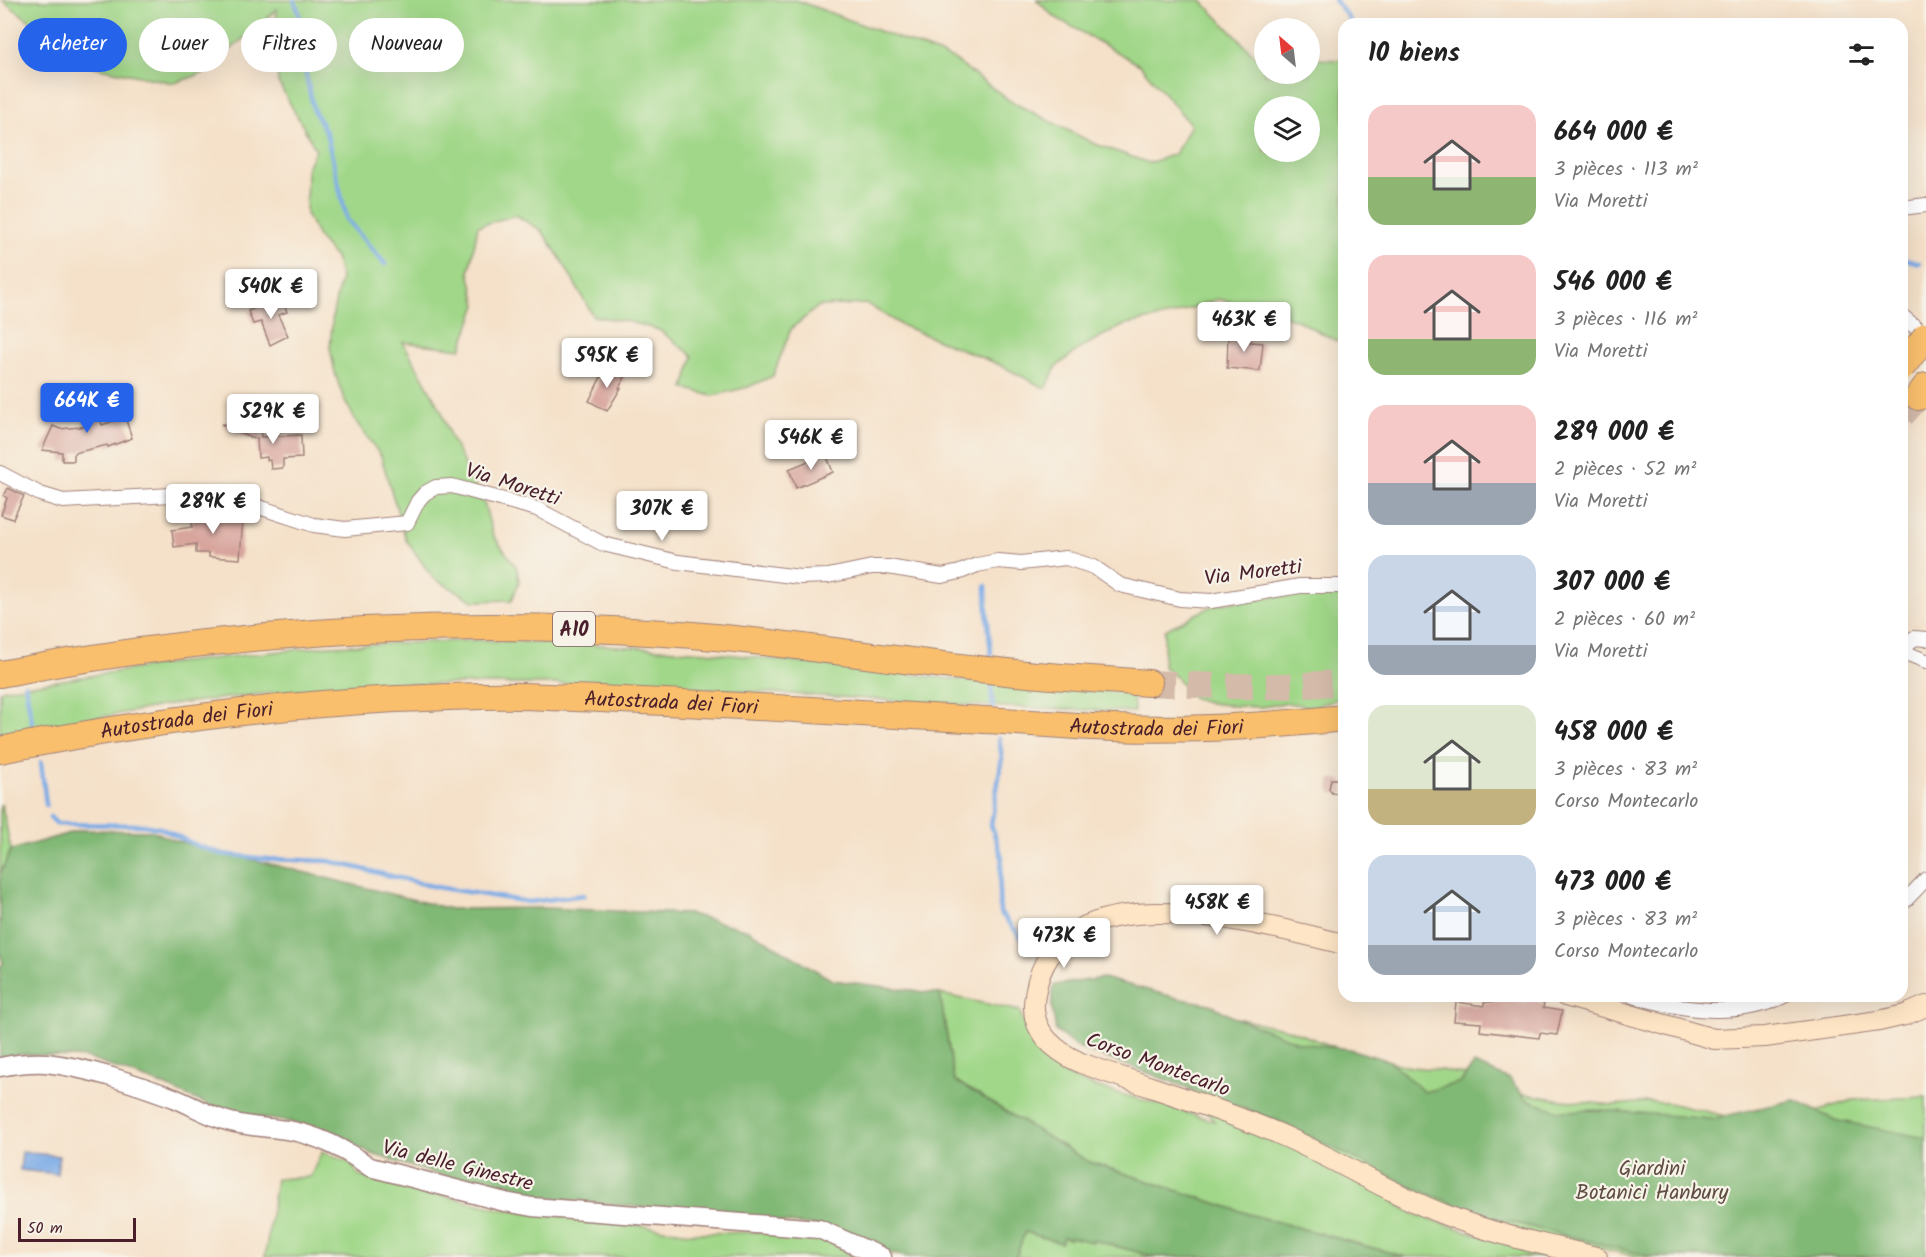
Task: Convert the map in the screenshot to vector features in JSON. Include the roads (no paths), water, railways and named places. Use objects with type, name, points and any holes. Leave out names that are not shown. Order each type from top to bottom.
[{"type":"highway","points":[[1908,359],[1926,336]]},
{"type":"highway","name":"Autostrada dei Fiori","points":[[0,674],[121,653],[258,637],[476,626],[664,633],[999,672],[1149,683]]},
{"type":"highway","name":"Autostrada dei Fiori","points":[[0,750],[99,730],[231,712],[342,702],[515,696],[1116,728],[1205,728],[1274,725],[1338,719]]},
{"type":"main road","name":"Corso Montecarlo","points":[[1338,943],[1241,920],[1212,916],[1132,915],[1106,919],[1088,924],[1073,932],[1052,953],[1039,975],[1034,1008],[1036,1022],[1052,1046],[1063,1055],[1081,1063],[1281,1135],[1443,1214],[1492,1230],[1597,1257]]},
{"type":"main road","points":[[1587,1002],[1714,1040],[1765,1037],[1879,1021],[1926,1006]]},
{"type":"street","points":[[1908,207],[1926,205]]},
{"type":"street","points":[[1908,321],[1926,336]]},
{"type":"street","name":"Via Moretti","points":[[0,473],[40,494],[63,501],[190,494],[214,496],[234,499],[314,525],[345,529],[406,523],[425,493],[436,487],[452,486],[537,509],[603,544],[678,562],[800,577],[828,576],[872,567],[888,567],[942,576],[998,561],[1021,562],[1066,558],[1094,567],[1120,585],[1180,599],[1211,601],[1300,586],[1338,586]]},
{"type":"street","points":[[1908,644],[1914,638],[1926,639]]},
{"type":"street","points":[[1908,654],[1926,661]]},
{"type":"street","points":[[1908,898],[1926,879]]},
{"type":"street","points":[[1660,1002],[1683,1007],[1729,1010],[1769,1002]]},
{"type":"street","name":"Via delle Ginestre","points":[[0,1066],[45,1063],[96,1073],[175,1099],[224,1120],[288,1130],[322,1139],[370,1167],[506,1202],[567,1211],[599,1211],[707,1222],[819,1229],[882,1257]]},
{"type":"water","points":[[22,1152],[59,1156],[57,1174],[20,1170]]},
{"type":"waterway","points":[[294,0],[299,13],[306,75],[314,111],[326,132],[347,220],[385,264]]},
{"type":"waterway","points":[[1335,0],[1348,18]]},
{"type":"waterway","points":[[1908,260],[1919,263]]},
{"type":"waterway","points":[[986,586],[991,654]]},
{"type":"waterway","points":[[25,684],[33,727]]},
{"type":"waterway","points":[[991,684],[993,708]]},
{"type":"waterway","points":[[999,738],[1002,758],[991,825],[1002,857],[1000,912],[1030,948]]},
{"type":"waterway","points":[[41,762],[46,805]]},
{"type":"waterway","points":[[50,817],[57,824],[143,825],[160,828],[198,846],[222,854],[268,859],[329,861],[436,887],[529,902],[584,895]]},
{"type":"tunnel","points":[[1908,408],[1918,397]]},
{"type":"tunnel","points":[[1149,683],[1271,686],[1338,682]]},
{"type":"park label","name":"Giardini Botanici Hanbury","points":[[1652,1180]]}]
